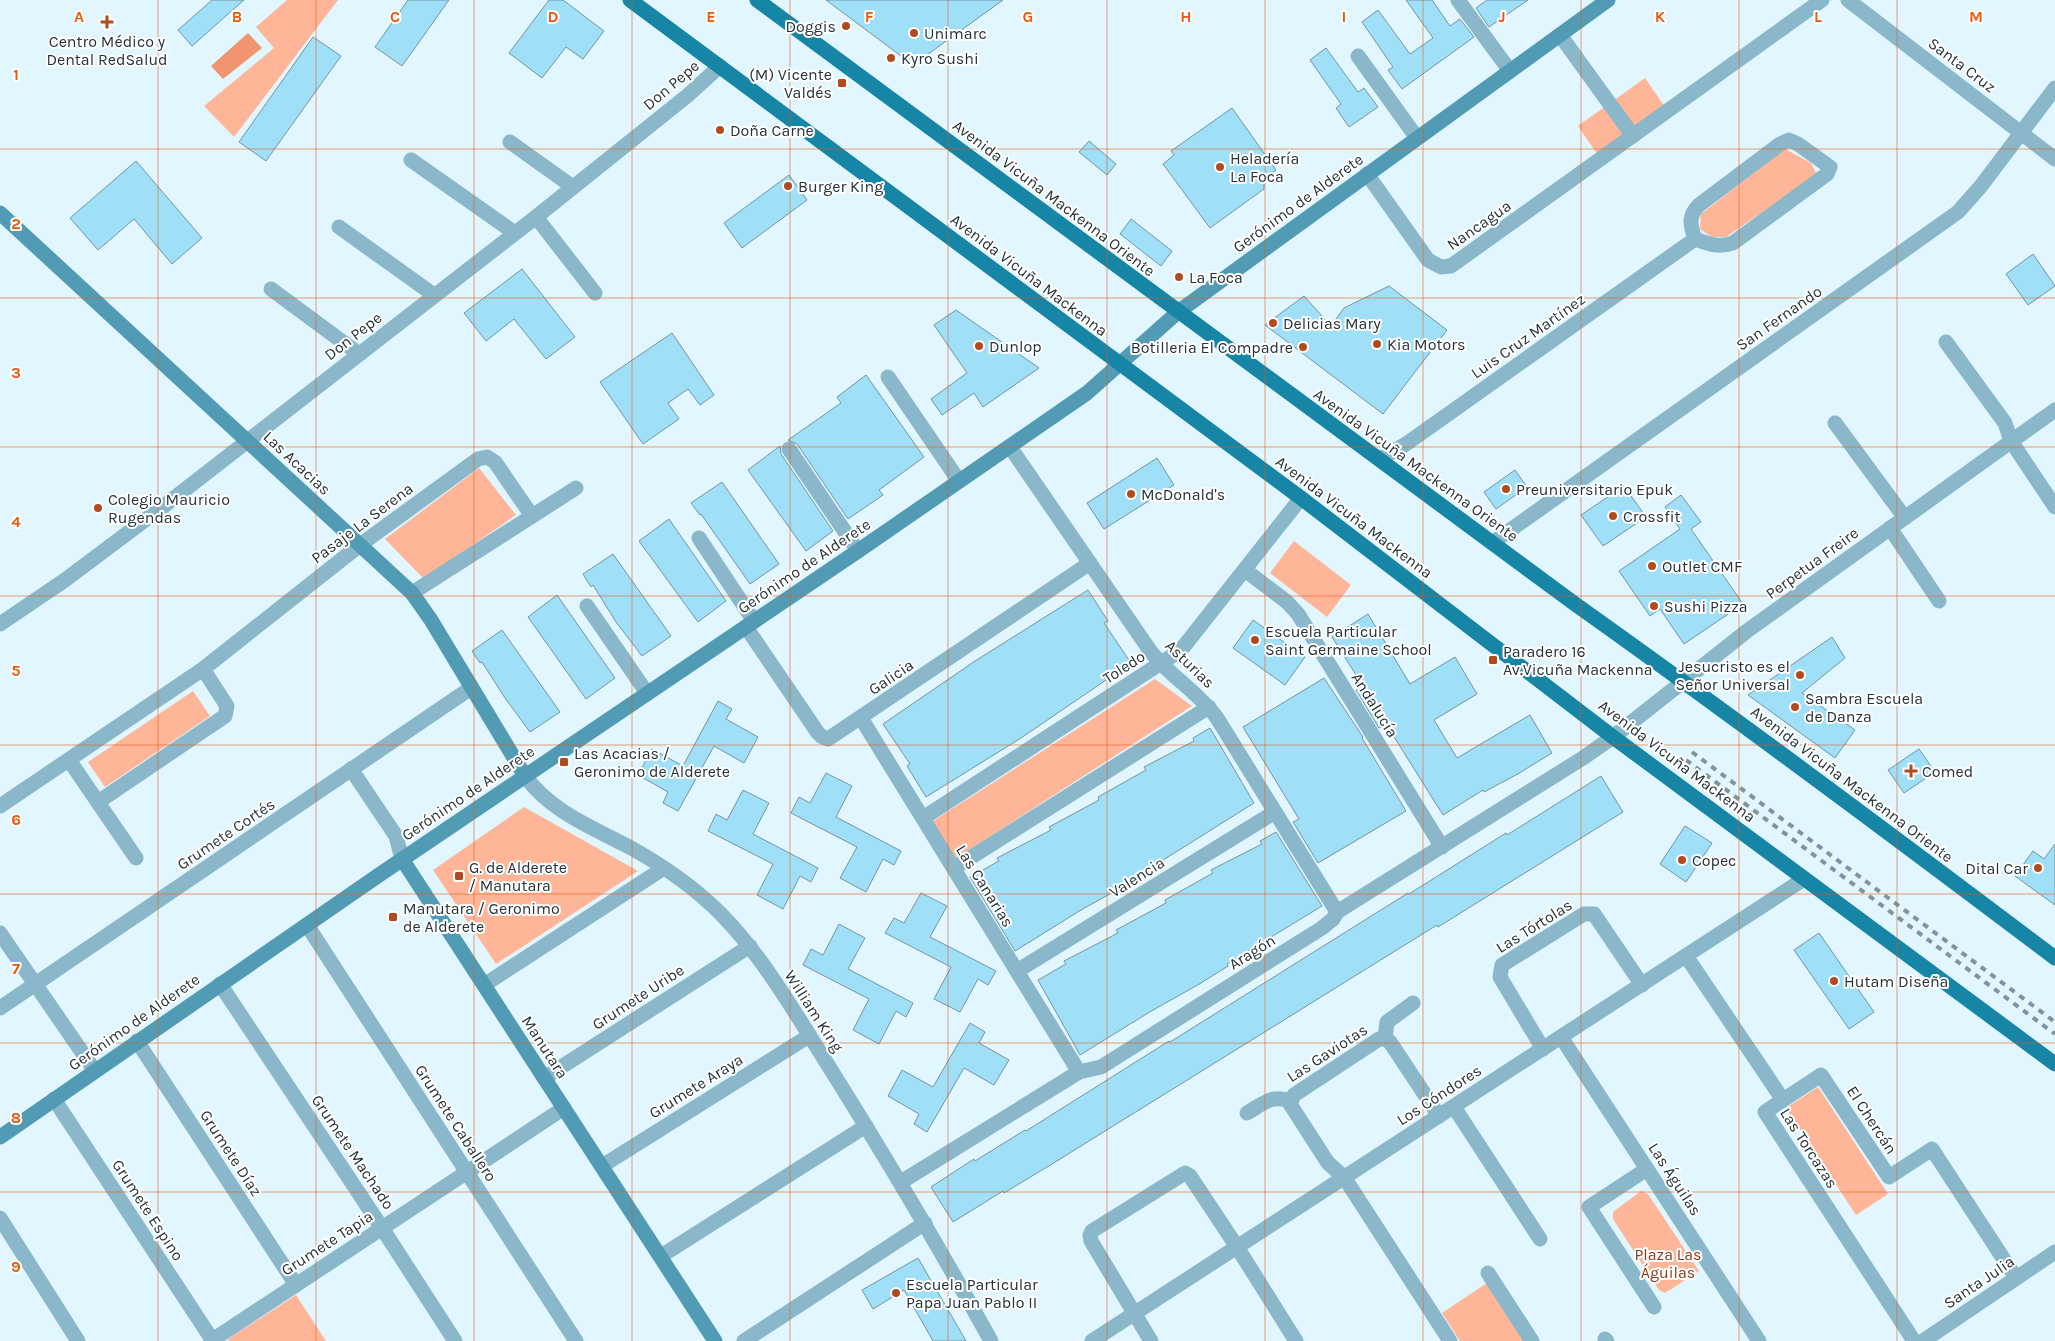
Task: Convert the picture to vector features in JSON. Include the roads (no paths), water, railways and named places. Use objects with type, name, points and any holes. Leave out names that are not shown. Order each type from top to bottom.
[{"type":"main road","name":"Avenida Vicuña Mackenna","points":[[630,0],[1301,498],[1613,737],[2055,1064]]},
{"type":"main road","name":"Avenida Vicuña Mackenna Oriente","points":[[757,0],[1492,543],[1874,821],[2055,958]]},
{"type":"main road","name":"Gerónimo de Alderete","points":[[0,1137],[307,924],[858,551],[1087,393],[1178,312],[1560,35],[1600,2]]},
{"type":"main road","name":"Las Acacias","points":[[0,213],[412,594],[427,613],[525,776]]},
{"type":"main road","name":"Manutara","points":[[402,859],[715,1341]]},
{"type":"street","points":[[1458,0],[1510,71]]},
{"type":"street","name":"Nancagua","points":[[1367,174],[1428,260],[1436,266],[1446,267],[1456,263],[1822,0]]},
{"type":"street","name":"Santa Cruz","points":[[1848,0],[2055,159]]},
{"type":"street","points":[[1560,35],[1633,136]]},
{"type":"street","points":[[1358,56],[1417,138]]},
{"type":"street","name":"Don Pepe","points":[[0,624],[122,539],[515,233],[687,96],[720,66]]},
{"type":"street","name":"San Fernando","points":[[1492,543],[1954,215],[1974,196],[2055,88]]},
{"type":"street","points":[[1789,140],[1798,144],[1830,167],[1827,174],[1733,243],[1714,246],[1695,239],[1690,224],[1692,212],[1780,144],[1789,140]]},
{"type":"street","points":[[510,142],[573,186]]},
{"type":"street","points":[[410,160],[515,233]]},
{"type":"street","points":[[536,216],[594,293]]},
{"type":"street","points":[[339,227],[434,295]]},
{"type":"street","name":"Luis Cruz Martínez","points":[[1380,460],[1406,444],[1695,239]]},
{"type":"street","points":[[271,289],[359,354]]},
{"type":"street","points":[[1946,342],[2005,423],[2011,442],[2055,508]]},
{"type":"street","points":[[888,377],[959,481]]},
{"type":"street","name":"Perpetua Freire","points":[[1613,737],[1747,631],[2055,410]]},
{"type":"street","points":[[1835,422],[1905,518]]},
{"type":"street","name":"Asturias","points":[[1010,446],[1161,664],[1209,706],[1337,912]]},
{"type":"street","points":[[789,449],[858,551]]},
{"type":"street","name":"Pasaje La Serena","points":[[0,806],[203,669],[360,545],[478,459],[487,457],[495,462],[532,516]]},
{"type":"street","points":[[412,594],[576,488]]},
{"type":"street","name":"Toledo","points":[[923,818],[1171,658],[1188,642],[1301,498]]},
{"type":"street","points":[[1890,528],[1939,600]]},
{"type":"street","points":[[699,538],[750,624]]},
{"type":"street","name":"Galicia","points":[[750,624],[821,736],[832,738],[1090,563]]},
{"type":"street","name":"Andalucía","points":[[1245,570],[1287,602],[1298,614],[1442,847]]},
{"type":"street","points":[[587,606],[647,694]]},
{"type":"street","points":[[98,802],[225,716],[227,706],[203,669]]},
{"type":"street","name":"Grumete Cortés","points":[[0,1008],[471,688]]},
{"type":"street","points":[[954,868],[1209,706]]},
{"type":"street","name":"Las Canarias","points":[[862,718],[1079,1072]]},
{"type":"street","name":"Aragón","points":[[901,1182],[1079,1072],[1101,1067],[1322,928],[1333,919],[1337,912],[1583,758],[1613,737]]},
{"type":"street","points":[[69,760],[136,858]]},
{"type":"street","name":"Manutara","points":[[351,769],[396,836],[402,859]]},
{"type":"street","name":"William King","points":[[525,776],[534,788],[558,809],[664,868],[715,908],[750,946],[901,1182],[991,1341]]},
{"type":"street","name":"Valencia","points":[[1017,972],[1275,812]]},
{"type":"street","points":[[484,985],[664,868]]},
{"type":"street","name":"Los Cóndores","points":[[1092,1341],[1804,879]]},
{"type":"street","name":"Las Tórtolas","points":[[1543,1049],[1500,976],[1502,965],[1590,912],[1594,914],[1642,985]]},
{"type":"street","name":"Grumete Caballero","points":[[307,924],[576,1341]]},
{"type":"street","points":[[0,933],[95,1071]]},
{"type":"street","name":"Grumete Uribe","points":[[544,1078],[750,946]]},
{"type":"street","name":"Las Torcazas","points":[[1686,956],[1783,1100],[1765,1112],[1914,1341]]},
{"type":"street","name":"Grumete Machado","points":[[220,984],[455,1341]]},
{"type":"street","points":[[1385,1038],[1385,1026],[1389,1020],[1414,1003]]},
{"type":"street","name":"Grumete Araya","points":[[602,1166],[809,1036]]},
{"type":"street","name":"Las Águilas","points":[[1562,1037],[1759,1341]]},
{"type":"street","name":"Las Gaviotas","points":[[1439,1116],[1390,1042],[1385,1038],[1378,1039],[1294,1095],[1291,1101],[1291,1108],[1328,1163],[1344,1177],[1450,1341]]},
{"type":"street","name":"Grumete Díaz","points":[[137,1041],[296,1285]]},
{"type":"street","name":"El Chercán","points":[[1783,1100],[1821,1074],[1888,1177],[1932,1149],[2016,1278]]},
{"type":"street","points":[[1247,1113],[1273,1098],[1291,1101]]},
{"type":"street","name":"Grumete Espino","points":[[54,1099],[212,1341]]},
{"type":"street","points":[[1454,1106],[1540,1239]]},
{"type":"street","name":"Grumete Tapia","points":[[212,1341],[564,1108]]},
{"type":"street","points":[[660,1256],[866,1126]]},
{"type":"street","points":[[1648,1169],[1589,1207],[1654,1307]]},
{"type":"street","points":[[1151,1341],[1091,1241],[1090,1235],[1092,1231],[1185,1173],[1190,1176],[1237,1247],[1296,1341]]},
{"type":"street","points":[[0,1218],[78,1341]]},
{"type":"street","points":[[744,1341],[925,1223]]},
{"type":"street","name":"Santa Julia","points":[[1923,1341],[2055,1252]]},
{"type":"street","points":[[1488,1273],[1532,1341]]},
{"type":"railway","points":[[1692,752],[2055,1022]]},
{"type":"railway","points":[[1686,760],[2055,1034]]},
{"type":"place","name":"Centro Médico y Dental RedSalud","points":[[107,22]]},
{"type":"place","name":"Doggis","points":[[846,26]]},
{"type":"place","name":"Unimarc","points":[[914,33]]},
{"type":"place","name":"Kyro Sushi","points":[[891,58]]},
{"type":"place","name":"(M) Vicente Valdés","points":[[842,83]]},
{"type":"place","name":"Doña Carne","points":[[720,130]]},
{"type":"place","name":"Heladería La Foca","points":[[1220,167]]},
{"type":"place","name":"Burger King","points":[[788,186]]},
{"type":"place","name":"La Foca","points":[[1179,277]]},
{"type":"place","name":"Delicias Mary","points":[[1273,323]]},
{"type":"place","name":"Kia Motors","points":[[1377,344]]},
{"type":"place","name":"Dunlop","points":[[979,346]]},
{"type":"place","name":"Botilleria El Compadre","points":[[1303,347]]},
{"type":"place","name":"Preuniversitario Epuk","points":[[1506,489]]},
{"type":"place","name":"McDonald's","points":[[1131,494]]},
{"type":"place","name":"Colegio Mauricio Rugendas","points":[[98,508]]},
{"type":"place","name":"Crossfit","points":[[1613,516]]},
{"type":"place","name":"Outlet CMF","points":[[1652,566]]},
{"type":"place","name":"Sushi Pizza","points":[[1654,606]]},
{"type":"place","name":"Escuela Particular Saint Germaine School","points":[[1255,640]]},
{"type":"place","name":"Paradero 16 Av.Vicuña Mackenna","points":[[1493,660]]},
{"type":"place","name":"Jesucristo es el Señor Universal","points":[[1800,675]]},
{"type":"place","name":"Sambra Escuela de Danza","points":[[1795,707]]},
{"type":"place","name":"Las Acacias / Geronimo de Alderete","points":[[564,762]]},
{"type":"place","name":"Comed","points":[[1911,771]]},
{"type":"place","name":"Copec","points":[[1682,860]]},
{"type":"place","name":"Dital Car","points":[[2038,868]]},
{"type":"place","name":"G. de Alderete / Manutara","points":[[459,876]]},
{"type":"place","name":"Manutara / Geronimo de Alderete","points":[[393,917]]},
{"type":"place","name":"Hutam Diseña","points":[[1834,981]]},
{"type":"place","name":"Escuela Particular Papa Juan Pablo II","points":[[896,1293]]},
{"type":"park label","name":"Plaza Las Águilas","points":[[1668,1263]]}]
